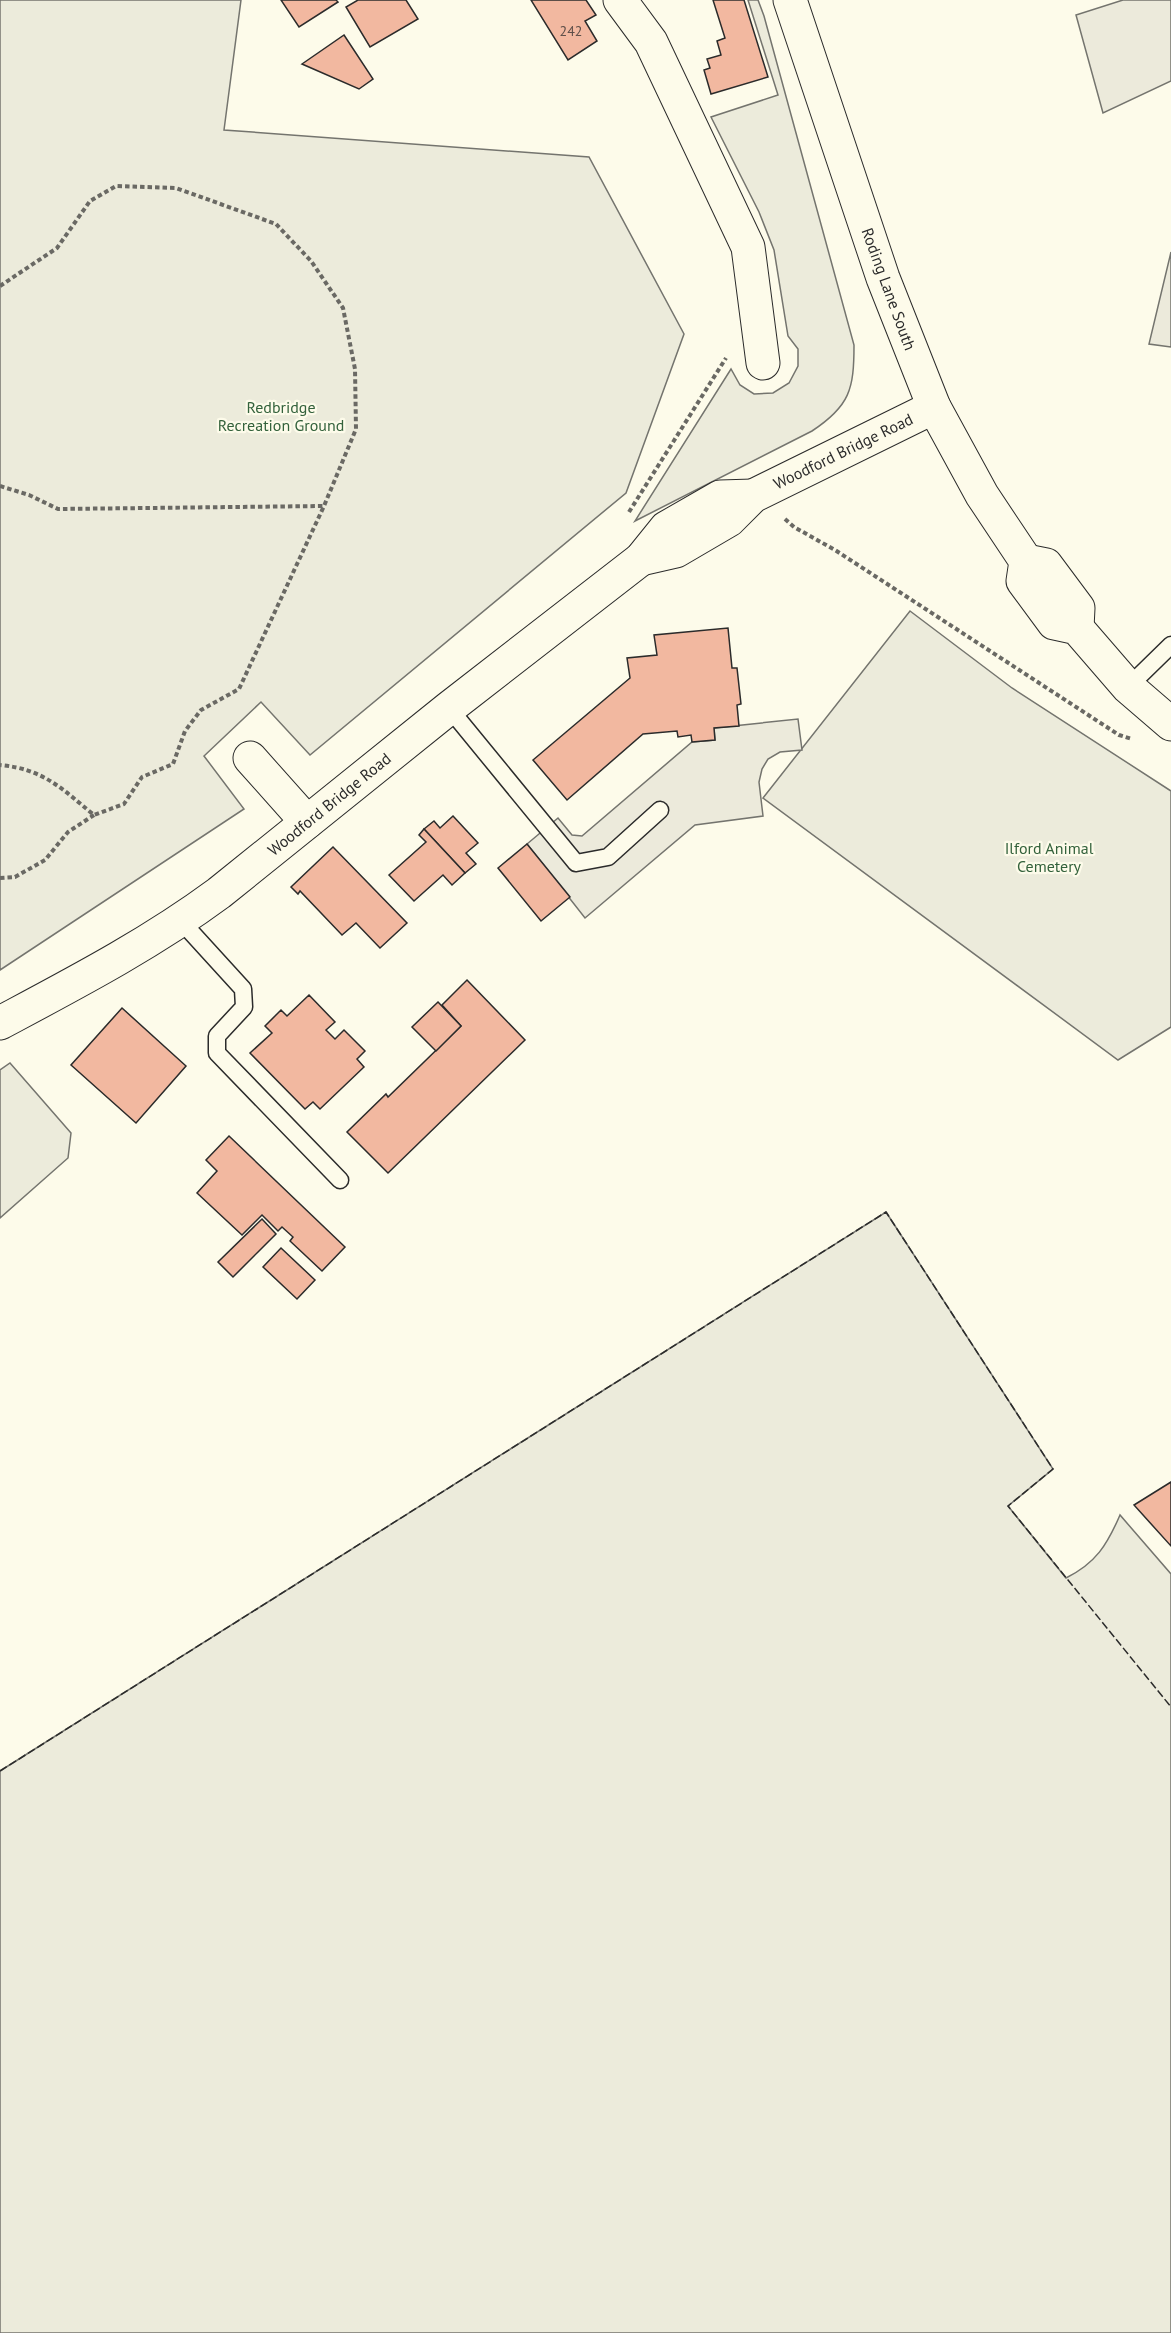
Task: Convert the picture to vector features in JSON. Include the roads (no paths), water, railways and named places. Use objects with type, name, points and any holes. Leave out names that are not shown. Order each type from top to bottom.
[{"type":"street","points":[[620,0],[651,42],[748,247],[763,363]]},
{"type":"street","name":"Roding Lane South","points":[[790,0],[883,278],[934,407],[1054,623],[1077,618],[1128,687],[1171,724]]},
{"type":"street","name":"Woodford Bridge Road","points":[[641,559],[676,551],[729,520],[759,493],[934,407]]},
{"type":"street","name":"Woodford Bridge Road","points":[[0,1023],[131,952],[181,921],[641,559],[666,528],[720,497],[759,493]]},
{"type":"street","points":[[250,758],[307,822]]},
{"type":"lane","points":[[676,551],[720,497]]},
{"type":"lane","points":[[1128,687],[1171,645]]},
{"type":"lane","points":[[449,708],[576,863],[608,857],[660,810]]},
{"type":"lane","points":[[181,921],[243,989],[244,1007],[217,1036],[217,1053],[340,1180]]},
{"type":"park label","name":"Redbridge Recreation Ground","points":[[281,416]]},
{"type":"park label","name":"Ilford Animal Cemetery","points":[[1049,857]]}]
